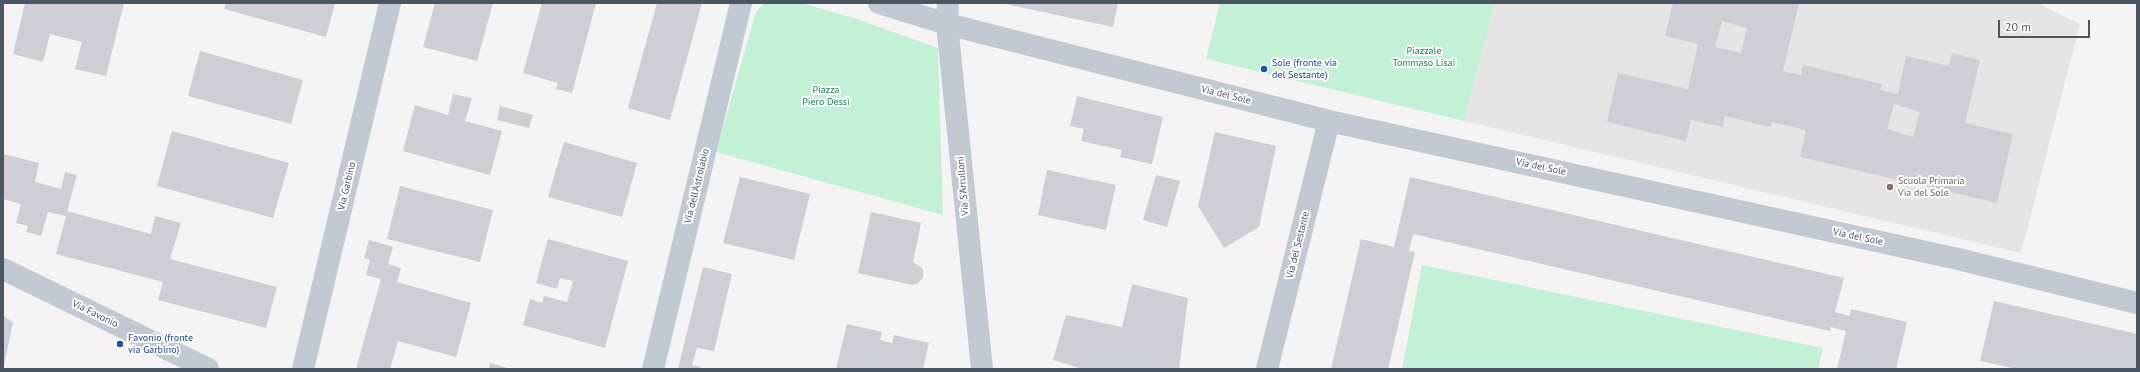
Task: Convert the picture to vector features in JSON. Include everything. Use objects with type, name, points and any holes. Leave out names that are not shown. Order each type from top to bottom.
[{"type":"street","name":"Via Garbino","points":[[303,369],[390,3]]},
{"type":"street","name":"Via dell'Astrolabio","points":[[653,369],[741,3]]},
{"type":"street","name":"Via del Sole","points":[[879,3],[948,14],[1329,121],[1958,259],[2137,303]]},
{"type":"street","name":"Via S'Arrulloni","points":[[948,14],[982,369]]},
{"type":"street","name":"Via del Sestante","points":[[1267,369],[1329,121]]},
{"type":"street","name":"Via Favonio","points":[[3,269],[208,369]]},
{"type":"shaded area","name":"Scuola Primaria Via del Sole","points":[[1495,3],[2037,3],[2080,24],[2021,253],[1464,121]]},
{"type":"green space","name":"Piazza Piero Dessì","points":[[764,3],[801,3],[854,18],[938,48],[943,215],[716,152],[756,12]]},
{"type":"green space","name":"Piazzale Tommaso Lisai","points":[[1220,3],[1495,3],[1464,121],[1206,59]]},
{"type":"green space","points":[[1422,265],[1823,348],[1818,369],[1402,369]]},
{"type":"building","points":[[25,3],[124,3],[106,76],[75,69],[82,42],[50,34],[43,62],[13,54]]},
{"type":"building","points":[[226,3],[335,3],[326,37],[224,9]]},
{"type":"building","points":[[435,3],[493,3],[477,61],[423,47]]},
{"type":"building","points":[[542,3],[596,3],[572,93],[556,89],[558,83],[523,73]]},
{"type":"building","points":[[657,3],[702,3],[670,120],[628,108]]},
{"type":"building","points":[[1001,3],[1118,3],[1113,27]]},
{"type":"building","points":[[1673,3],[1799,3],[1783,71],[1801,75],[1803,65],[1882,84],[1880,90],[1898,94],[1906,56],[1949,66],[1952,53],[1980,60],[1965,123],[2013,134],[1997,203],[1800,157],[1806,130],[1772,122],[1770,127],[1725,116],[1723,127],[1691,120],[1686,141],[1607,122],[1618,73],[1688,89],[1698,44],[1665,36]],"holes":[[[1722,21],[1747,28],[1741,53],[1715,47]],[[1894,104],[1920,112],[1913,137],[1887,129]]]},
{"type":"building","points":[[200,51],[303,80],[291,124],[188,96]]},
{"type":"building","points":[[453,94],[472,98],[465,121],[502,131],[490,175],[403,151],[415,105],[448,115]]},
{"type":"building","points":[[1077,96],[1163,117],[1152,164],[1120,157],[1122,150],[1081,141],[1084,129],[1070,126]]},
{"type":"building","points":[[500,106],[533,115],[529,128],[497,120]]},
{"type":"building","points":[[172,131],[289,163],[273,218],[157,186]]},
{"type":"building","points":[[1215,132],[1276,146],[1259,227],[1224,248],[1198,206]]},
{"type":"building","points":[[564,142],[637,163],[622,217],[548,197]]},
{"type":"building","points":[[3,154],[39,163],[35,182],[61,189],[65,172],[77,175],[67,211],[151,234],[155,216],[181,223],[170,259],[277,287],[266,328],[158,300],[163,282],[56,254],[66,216],[48,212],[41,236],[26,232],[28,226],[16,223],[21,204],[3,199]]},
{"type":"building","points":[[1047,170],[1116,185],[1106,230],[1038,215]]},
{"type":"building","points":[[1156,175],[1180,181],[1167,227],[1143,220]]},
{"type":"building","points":[[740,177],[810,194],[794,260],[723,243]]},
{"type":"building","points":[[1410,177],[1844,278],[1835,312],[1850,316],[1851,309],[1907,322],[1896,369],[1837,369],[1846,331],[1831,327],[1830,331],[1413,234],[1409,251],[1415,252],[1388,369],[1331,369],[1361,239],[1394,247]]},
{"type":"building","points":[[400,186],[493,210],[480,262],[387,239]]},
{"type":"building","points":[[871,212],[921,223],[913,262],[923,269],[923,278],[918,283],[912,285],[858,273]]},
{"type":"building","points":[[548,239],[628,261],[605,348],[523,325],[530,299],[542,303],[544,296],[567,302],[573,281],[560,278],[557,289],[536,283]]},
{"type":"building","points":[[369,240],[393,247],[388,264],[401,268],[397,282],[471,303],[456,357],[398,341],[390,369],[356,369],[381,279],[366,275],[370,260],[364,258]]},
{"type":"building","points":[[703,267],[732,274],[714,351],[697,348],[692,365],[701,367],[700,369],[678,369]]},
{"type":"building","points":[[1132,284],[1188,298],[1179,369],[1083,369],[1053,360],[1066,315],[1122,327]]},
{"type":"building","points":[[1994,301],[2137,334],[2137,369],[2017,369],[1980,361]]},
{"type":"building","points":[[3,316],[13,322],[4,365],[3,365]]},
{"type":"building","points":[[847,324],[882,332],[880,340],[892,343],[894,335],[929,343],[923,369],[836,369]]},
{"type":"building","points":[[490,363],[511,369],[489,369]]},
{"type":"place","name":"Sole (fronte via del Sestante)","points":[[1264,69]]},
{"type":"place","name":"Scuola Primaria Via del Sole","points":[[1890,187]]},
{"type":"place","name":"Favonio (fronte via Garbino)","points":[[120,344]]}]
